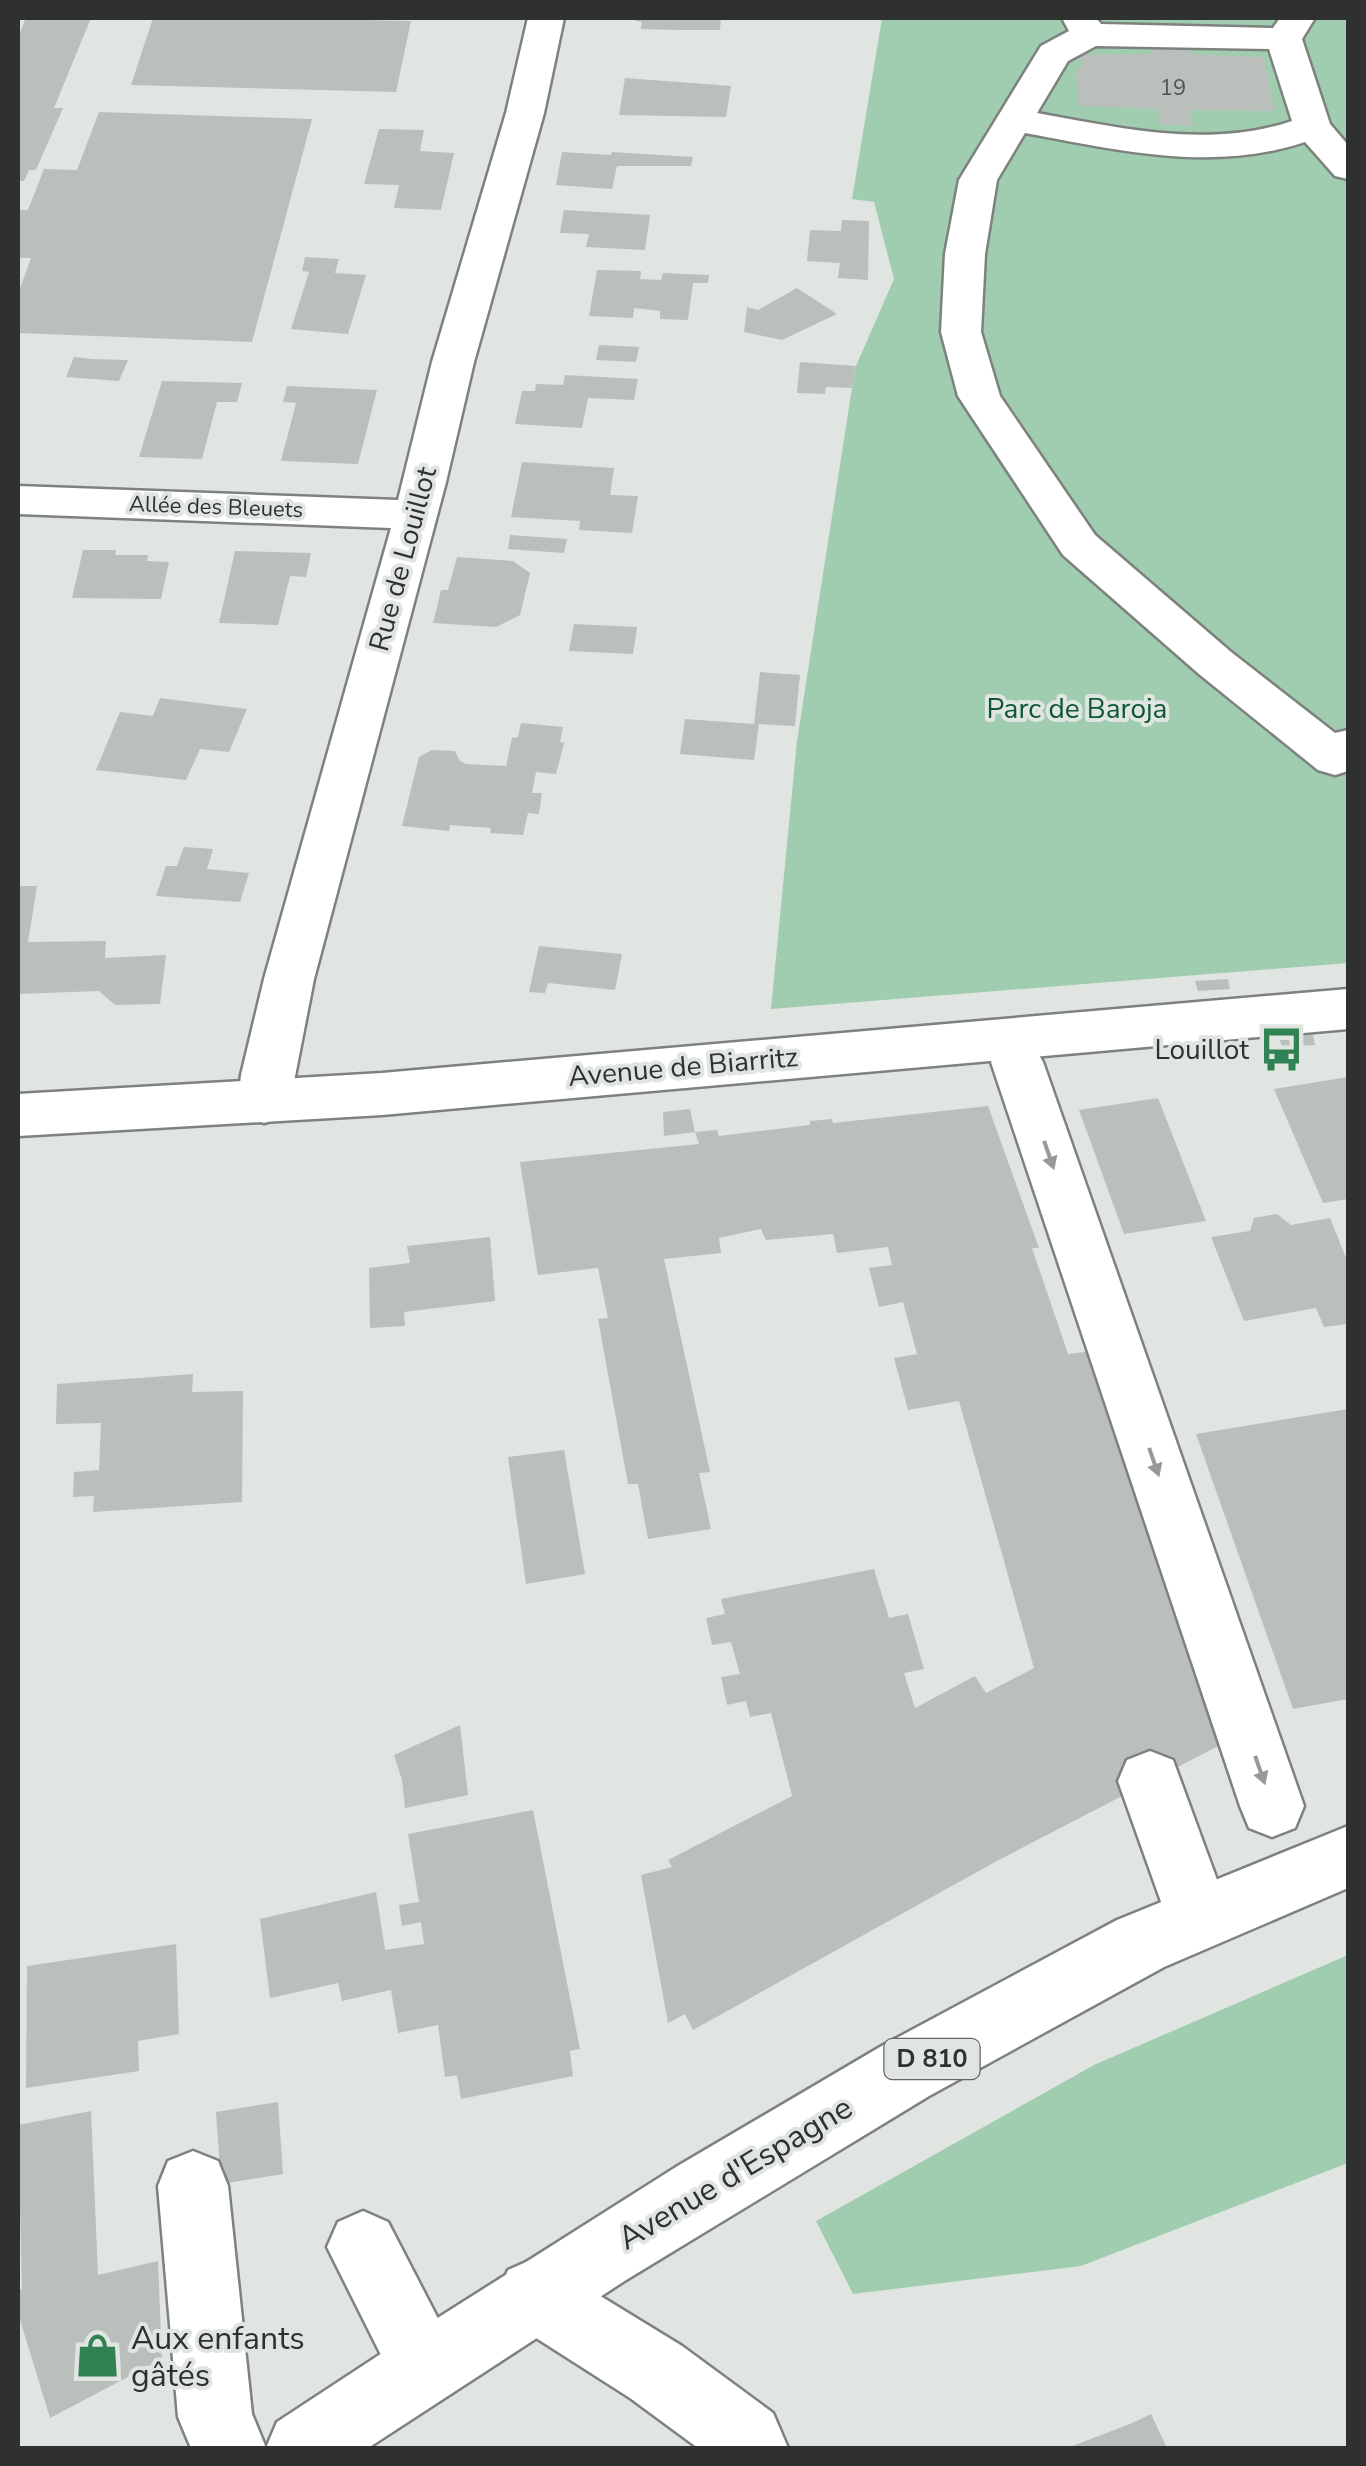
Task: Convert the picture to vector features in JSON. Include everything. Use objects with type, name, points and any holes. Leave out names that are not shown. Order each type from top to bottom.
[{"type":"street","name":"Rue de Louillot","points":[[264,1102],[266,1075],[289,979],[454,362],[525,113],[546,18]]},
{"type":"street","points":[[1348,168],[1312,126],[1291,28],[1084,26],[1054,54],[978,180],[966,254],[961,332],[978,396],[1079,545],[1214,663],[1336,758],[1348,746]]},
{"type":"street","points":[[1014,120],[1157,146],[1196,148],[1286,138],[1312,126]]},
{"type":"street","name":"Allée des Bleuets","points":[[18,500],[415,516]]},
{"type":"street","name":"Avenue de Biarritz","points":[[18,1115],[264,1102],[1348,1010]]},
{"type":"street","points":[[1017,1062],[1272,1806]]},
{"type":"street","points":[[1150,1782],[1198,1918]]},
{"type":"street","name":"Avenue d'Espagne","points":[[303,2448],[533,2295],[728,2172],[1114,1957],[1348,1857]]},
{"type":"street","points":[[193,2186],[215,2417],[229,2448]]},
{"type":"street","points":[[363,2247],[426,2366]]},
{"type":"street","points":[[533,2295],[656,2372],[747,2439],[751,2448]]},
{"type":"green space","name":"Parc de Baroja","points":[[882,18],[1348,18],[1348,963],[771,1009],[797,741],[852,388],[856,366],[894,279],[874,202],[852,199]]},
{"type":"green space","points":[[1348,1955],[1348,2163],[1081,2266],[853,2294],[816,2221],[1094,2065]]},
{"type":"building","points":[[26,18],[91,18],[54,108],[63,108],[36,170],[29,170],[24,181],[18,181],[18,37]]},
{"type":"building","points":[[153,18],[411,21],[396,92],[131,85]]},
{"type":"building","points":[[637,18],[721,18],[720,30],[677,30],[641,29],[642,22]]},
{"type":"building","points":[[1151,47],[1189,49],[1189,54],[1264,57],[1274,111],[1190,110],[1192,126],[1160,124],[1158,109],[1079,106],[1075,69],[1082,69],[1081,55],[1152,54]]},
{"type":"building","points":[[625,78],[731,86],[726,117],[619,115]]},
{"type":"building","points":[[99,112],[312,119],[252,342],[18,333],[18,294],[31,258],[18,258],[18,210],[28,210],[44,169],[77,170]]},
{"type":"building","points":[[379,129],[424,130],[420,151],[454,153],[441,210],[394,208],[399,185],[364,184]]},
{"type":"building","points":[[562,152],[693,157],[691,166],[617,166],[612,189],[556,185]]},
{"type":"building","points":[[564,210],[650,215],[645,250],[586,247],[589,234],[560,233]]},
{"type":"building","points":[[842,220],[869,221],[868,280],[838,278],[840,263],[807,261],[810,230],[841,231]]},
{"type":"building","points":[[305,257],[339,259],[335,273],[366,275],[348,334],[291,329],[309,272],[302,271]]},
{"type":"building","points":[[597,270],[641,271],[640,279],[661,280],[663,273],[709,275],[708,283],[693,283],[688,320],[660,319],[660,311],[634,308],[633,318],[589,316]]},
{"type":"building","points":[[797,288],[837,314],[782,340],[744,332],[747,307],[758,310]]},
{"type":"building","points":[[599,345],[639,347],[636,362],[596,360]]},
{"type":"building","points":[[74,357],[128,360],[119,381],[66,377]]},
{"type":"building","points":[[800,362],[856,366],[852,388],[826,387],[825,394],[797,393]]},
{"type":"building","points":[[565,375],[638,379],[634,400],[588,398],[582,428],[515,424],[522,391],[535,391],[536,384],[563,385]]},
{"type":"building","points":[[162,381],[242,383],[237,402],[217,402],[202,459],[139,457]]},
{"type":"building","points":[[287,386],[377,390],[358,464],[281,461],[296,403],[283,402]]},
{"type":"building","points":[[522,462],[614,468],[610,495],[638,496],[632,533],[579,530],[580,521],[511,517]]},
{"type":"building","points":[[510,535],[567,539],[564,553],[508,549]]},
{"type":"building","points":[[83,550],[116,550],[115,555],[148,555],[147,561],[169,562],[161,599],[72,598]]},
{"type":"building","points":[[235,551],[311,553],[306,577],[290,576],[278,625],[219,623]]},
{"type":"building","points":[[457,557],[513,561],[530,573],[520,615],[496,627],[433,623],[441,590],[448,590]]},
{"type":"building","points":[[574,624],[637,627],[633,654],[569,651]]},
{"type":"building","points":[[760,672],[800,675],[795,726],[759,724],[754,760],[680,754],[685,719],[754,724]]},
{"type":"building","points":[[160,698],[247,709],[229,752],[200,749],[186,780],[96,770],[120,712],[153,716]]},
{"type":"building","points":[[521,723],[563,727],[560,742],[564,743],[556,774],[536,772],[532,793],[542,793],[539,814],[528,813],[523,835],[490,833],[491,828],[450,825],[449,831],[402,826],[419,757],[432,750],[455,751],[466,764],[506,766],[512,738],[518,737]]},
{"type":"building","points":[[184,847],[213,849],[207,869],[249,873],[240,902],[156,896],[166,866],[177,866]]},
{"type":"building","points":[[18,886],[37,886],[28,942],[106,941],[105,958],[166,955],[160,1004],[115,1005],[99,991],[18,994]]},
{"type":"building","points":[[539,946],[622,954],[615,990],[548,983],[545,993],[529,992]]},
{"type":"building","points":[[1228,979],[1230,989],[1198,991],[1195,981]]},
{"type":"building","points":[[1313,1035],[1315,1045],[1282,1047],[1279,1037]]},
{"type":"building","points":[[1348,1077],[1348,1199],[1323,1203],[1274,1089]]},
{"type":"building","points":[[1158,1098],[1206,1221],[1124,1234],[1079,1110]]},
{"type":"building","points":[[988,1106],[1039,1248],[1032,1248],[1068,1354],[1094,1351],[1224,1743],[995,1862],[693,2030],[685,2014],[668,2023],[641,1875],[672,1867],[668,1860],[792,1796],[771,1713],[750,1717],[746,1701],[727,1705],[721,1677],[740,1674],[731,1642],[712,1645],[706,1618],[725,1614],[721,1599],[874,1569],[889,1618],[908,1614],[924,1669],[904,1673],[915,1708],[975,1676],[986,1693],[1034,1668],[959,1401],[908,1410],[894,1358],[917,1354],[903,1302],[879,1307],[869,1268],[892,1265],[888,1247],[837,1253],[833,1234],[766,1240],[761,1229],[719,1238],[721,1253],[664,1259],[710,1472],[699,1473],[711,1529],[648,1539],[638,1484],[628,1484],[598,1319],[608,1318],[598,1268],[538,1275],[520,1162],[699,1144],[695,1132],[717,1130],[719,1136],[810,1125],[810,1121],[832,1119],[833,1123]]},
{"type":"building","points":[[690,1109],[695,1132],[664,1136],[663,1112]]},
{"type":"building","points":[[1277,1214],[1291,1225],[1330,1218],[1348,1263],[1348,1324],[1324,1327],[1316,1308],[1244,1321],[1211,1237],[1250,1231],[1254,1218]]},
{"type":"building","points":[[490,1237],[495,1301],[404,1312],[405,1326],[370,1328],[369,1268],[410,1263],[407,1246]]},
{"type":"building","points":[[193,1374],[192,1392],[243,1391],[242,1502],[93,1512],[94,1496],[73,1497],[74,1472],[99,1470],[101,1423],[56,1424],[57,1384]]},
{"type":"building","points":[[1348,1409],[1348,1699],[1293,1709],[1196,1434]]},
{"type":"building","points":[[564,1450],[585,1574],[526,1584],[508,1457]]},
{"type":"building","points":[[460,1725],[468,1795],[405,1808],[394,1755]]},
{"type":"building","points":[[533,1810],[580,2049],[570,2051],[573,2076],[461,2099],[457,2075],[445,2077],[438,2025],[398,2033],[391,1990],[342,2001],[338,1983],[270,1998],[260,1919],[376,1892],[385,1950],[424,1944],[421,1922],[402,1926],[399,1905],[419,1902],[408,1834]]},
{"type":"building","points":[[176,1944],[179,2034],[138,2041],[139,2071],[26,2088],[27,1966]]},
{"type":"building","points":[[278,2102],[283,2174],[221,2184],[216,2112]]},
{"type":"building","points":[[91,2111],[98,2275],[158,2261],[162,2359],[50,2418],[18,2313],[18,2290],[22,2289],[18,2125]]},
{"type":"building","points":[[1151,2414],[1167,2448],[1067,2448],[1130,2424]]},
{"type":"place","name":"Louillot","points":[[1282,1050]]},
{"type":"place","name":"Aux enfants gâtés","points":[[98,2356]]}]
